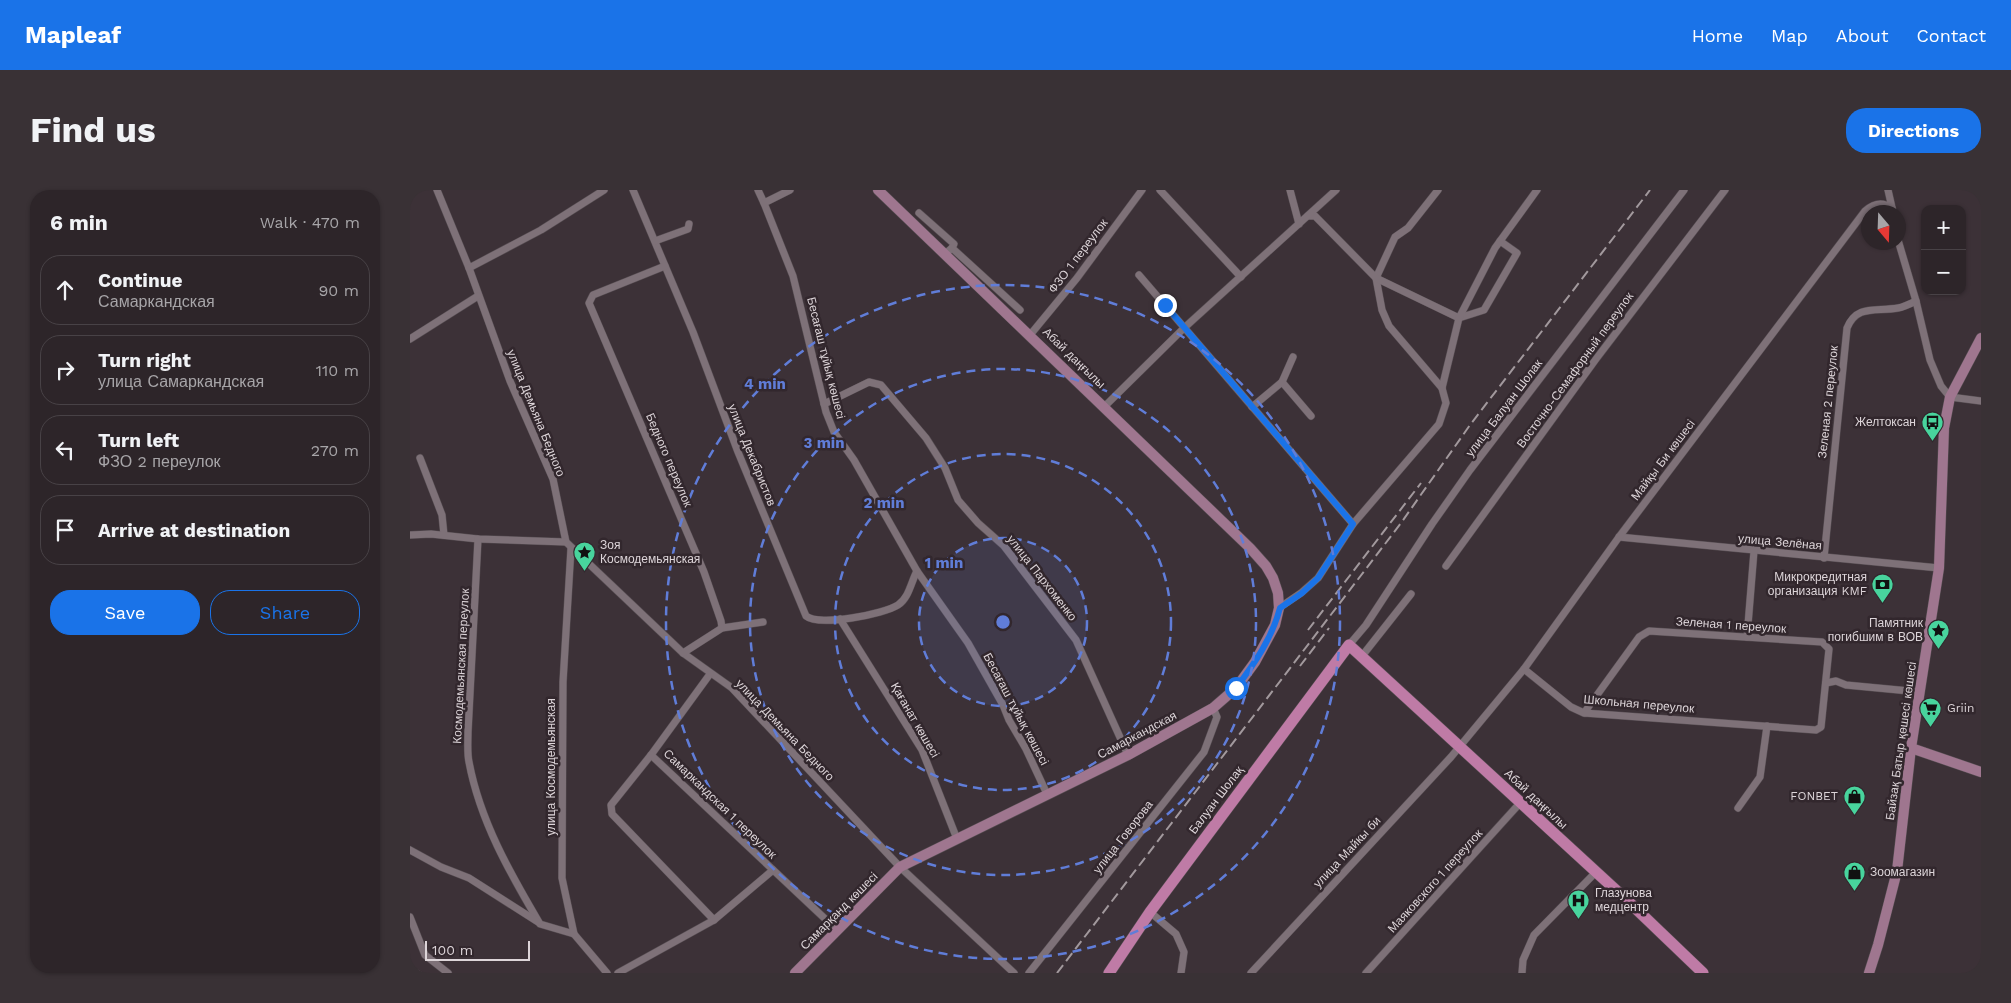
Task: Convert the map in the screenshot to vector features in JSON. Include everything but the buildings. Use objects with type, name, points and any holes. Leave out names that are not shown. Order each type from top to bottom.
[{"type":"main road","name":"Абай даңғылы","points":[[1349,645],[1703,973]]},
{"type":"main road","name":"Балуан Шолақ","points":[[1109,973],[1150,912],[1349,645]]},
{"type":"street","name":"улица Демьяна Бедного","points":[[437,190],[469,268],[510,381],[553,479],[566,542],[683,653],[732,688],[900,866],[1014,973]]},
{"type":"street","points":[[469,268],[541,230],[604,190]]},
{"type":"street","name":"улица Декабристов","points":[[633,190],[693,332],[738,452],[806,616],[814,620],[840,619]]},
{"type":"street","name":"Бесағаш тұйық көшесі","points":[[758,190],[793,276],[824,404],[834,432],[854,460],[918,571],[968,643],[1003,705],[1047,794]]},
{"type":"street","points":[[764,203],[790,190]]},
{"type":"street","name":"Абай даңғылы","points":[[878,190],[948,251],[1104,407],[1250,548],[1266,566],[1273,578],[1280,608]]},
{"type":"street","name":"ФЗО 1 переулок","points":[[1030,334],[1077,278],[1142,190]]},
{"type":"street","points":[[1160,190],[1241,276]]},
{"type":"street","points":[[1290,190],[1299,224]]},
{"type":"street","points":[[1104,407],[1184,328],[1336,190]]},
{"type":"street","points":[[1280,608],[1302,593],[1318,578],[1353,524],[1439,424],[1446,404],[1442,388],[1389,326],[1382,310],[1376,278],[1395,237],[1408,228],[1438,190]]},
{"type":"street","points":[[1442,388],[1460,318],[1495,248],[1537,190]]},
{"type":"street","name":"улица Балуан Шолак","points":[[1349,645],[1366,625],[1470,470],[1684,190]]},
{"type":"street","name":"Восточно-Семафорный переулок","points":[[1446,566],[1596,359],[1725,190]]},
{"type":"street","points":[[1888,190],[1892,205]]},
{"type":"street","name":"Майқы Би көшесі","points":[[1871,205],[1877,203],[1887,205]]},
{"type":"street","points":[[920,213],[954,244],[948,251],[1020,310]]},
{"type":"street","points":[[1307,216],[1315,216],[1376,278],[1460,318],[1484,310],[1517,253],[1500,242]]},
{"type":"street","name":"Майқы Би көшесі","points":[[1460,747],[1524,669],[1619,537],[1861,216]]},
{"type":"street","points":[[655,241],[688,229],[689,224]]},
{"type":"street","points":[[1901,250],[1930,360],[1941,386],[1950,397],[1981,401]]},
{"type":"street","name":"Бедного переулок","points":[[665,266],[593,295],[589,303],[704,572],[722,628]]},
{"type":"street","points":[[1140,275],[1353,524]]},
{"type":"street","points":[[410,338],[478,296]]},
{"type":"street","name":"Зеленая 2 переулок","points":[[1824,558],[1847,328],[1851,319],[1862,310],[1899,308],[1916,302]]},
{"type":"street","name":"Байзақ Батыр қөшесі көшесі","points":[[1869,973],[1878,946],[1896,871],[1911,748],[1939,568],[1944,428],[1950,397],[1981,338]]},
{"type":"street","points":[[1252,408],[1282,382],[1293,357]]},
{"type":"street","name":"улица Пархоменко","points":[[824,404],[869,382],[881,385],[903,409],[926,438],[945,468],[958,500],[978,523],[1004,546],[1076,640],[1128,755]]},
{"type":"street","points":[[1282,382],[1311,416]]},
{"type":"street","points":[[420,458],[442,515],[444,535]]},
{"type":"street","points":[[410,535],[444,535],[478,539],[566,542]]},
{"type":"street","name":"улица Зелёная","points":[[1619,537],[1939,568]]},
{"type":"street","name":"Космодемьянская переулок","points":[[478,539],[468,732],[469,761],[477,792],[497,848],[540,924]]},
{"type":"street","name":"улица Космодемьянская","points":[[571,548],[563,682],[562,878],[574,934],[607,973]]},
{"type":"street","points":[[1747,637],[1754,551]]},
{"type":"street","points":[[840,619],[872,614],[899,604],[906,596],[910,583],[918,571]]},
{"type":"street","points":[[1362,656],[1411,594]]},
{"type":"street","name":"Самаркандская","points":[[900,866],[1128,755],[1213,708],[1236,688],[1255,662],[1275,625],[1280,608]]},
{"type":"street","name":"Қағанат көшесі","points":[[840,619],[922,750],[957,839]]},
{"type":"street","points":[[683,653],[722,628],[763,622]]},
{"type":"street","name":"Зеленая 1 переулок","points":[[1584,713],[1644,633],[1649,631],[1747,637],[1824,644],[1829,649],[1821,727],[1816,730]]},
{"type":"street","name":"Школьная переулок","points":[[1524,669],[1571,707],[1584,713],[1816,730]]},
{"type":"street","name":"Самаркандская 1 переулок","points":[[710,674],[651,755],[611,805],[612,814],[714,920]]},
{"type":"street","points":[[1826,683],[1836,681],[1846,685],[1920,692]]},
{"type":"street","name":"улица Говорова","points":[[1029,973],[1204,752],[1217,717],[1213,708]]},
{"type":"street","points":[[1738,808],[1760,777],[1767,726]]},
{"type":"street","name":"улица Майкы би","points":[[1252,973],[1460,747]]},
{"type":"street","points":[[1911,748],[1981,772]]},
{"type":"street","name":"Самаркандская 1 переулок","points":[[651,755],[837,930]]},
{"type":"street","name":"Маяковского 1 переулок","points":[[1366,973],[1520,803]]},
{"type":"street","points":[[410,850],[468,878],[540,924],[574,934]]},
{"type":"street","name":"Самарқанд көшесі","points":[[795,973],[900,866]]},
{"type":"street","name":"Самаркандская 1 переулок","points":[[618,973],[714,920],[773,870]]},
{"type":"street","points":[[1522,973],[1522,960],[1534,934],[1596,872]]},
{"type":"street","points":[[1150,912],[1176,934],[1184,952],[1181,973]]},
{"type":"street","points":[[410,917],[425,955],[448,973]]},
{"type":"waterway","points":[[410,966],[422,973]]},
{"type":"railway","points":[[1057,973],[1401,523],[1470,425],[1650,190]]},
{"type":"railway","points":[[1308,630],[1421,483]]},
{"type":"railway","points":[[1300,666],[1329,628]]},
{"type":"place","name":"Желтоксан","points":[[1932,441]]},
{"type":"place","name":"Зоя Космодемьянская","points":[[584,571]]},
{"type":"place","name":"Микрокредитная организация KMF","points":[[1883,603]]},
{"type":"place","name":"Памятник погибшим в ВОВ","points":[[1939,649]]},
{"type":"place","name":"Griin","points":[[1931,727]]},
{"type":"place","name":"FONBET","points":[[1854,815]]},
{"type":"place","name":"Зоомагазин","points":[[1854,891]]},
{"type":"place","name":"Глазунова медцентр","points":[[1579,919]]},
{"type":"route","points":[[1165,305],[1353,524],[1318,578],[1302,593],[1280,608],[1275,625],[1255,662],[1236,688]]}]
